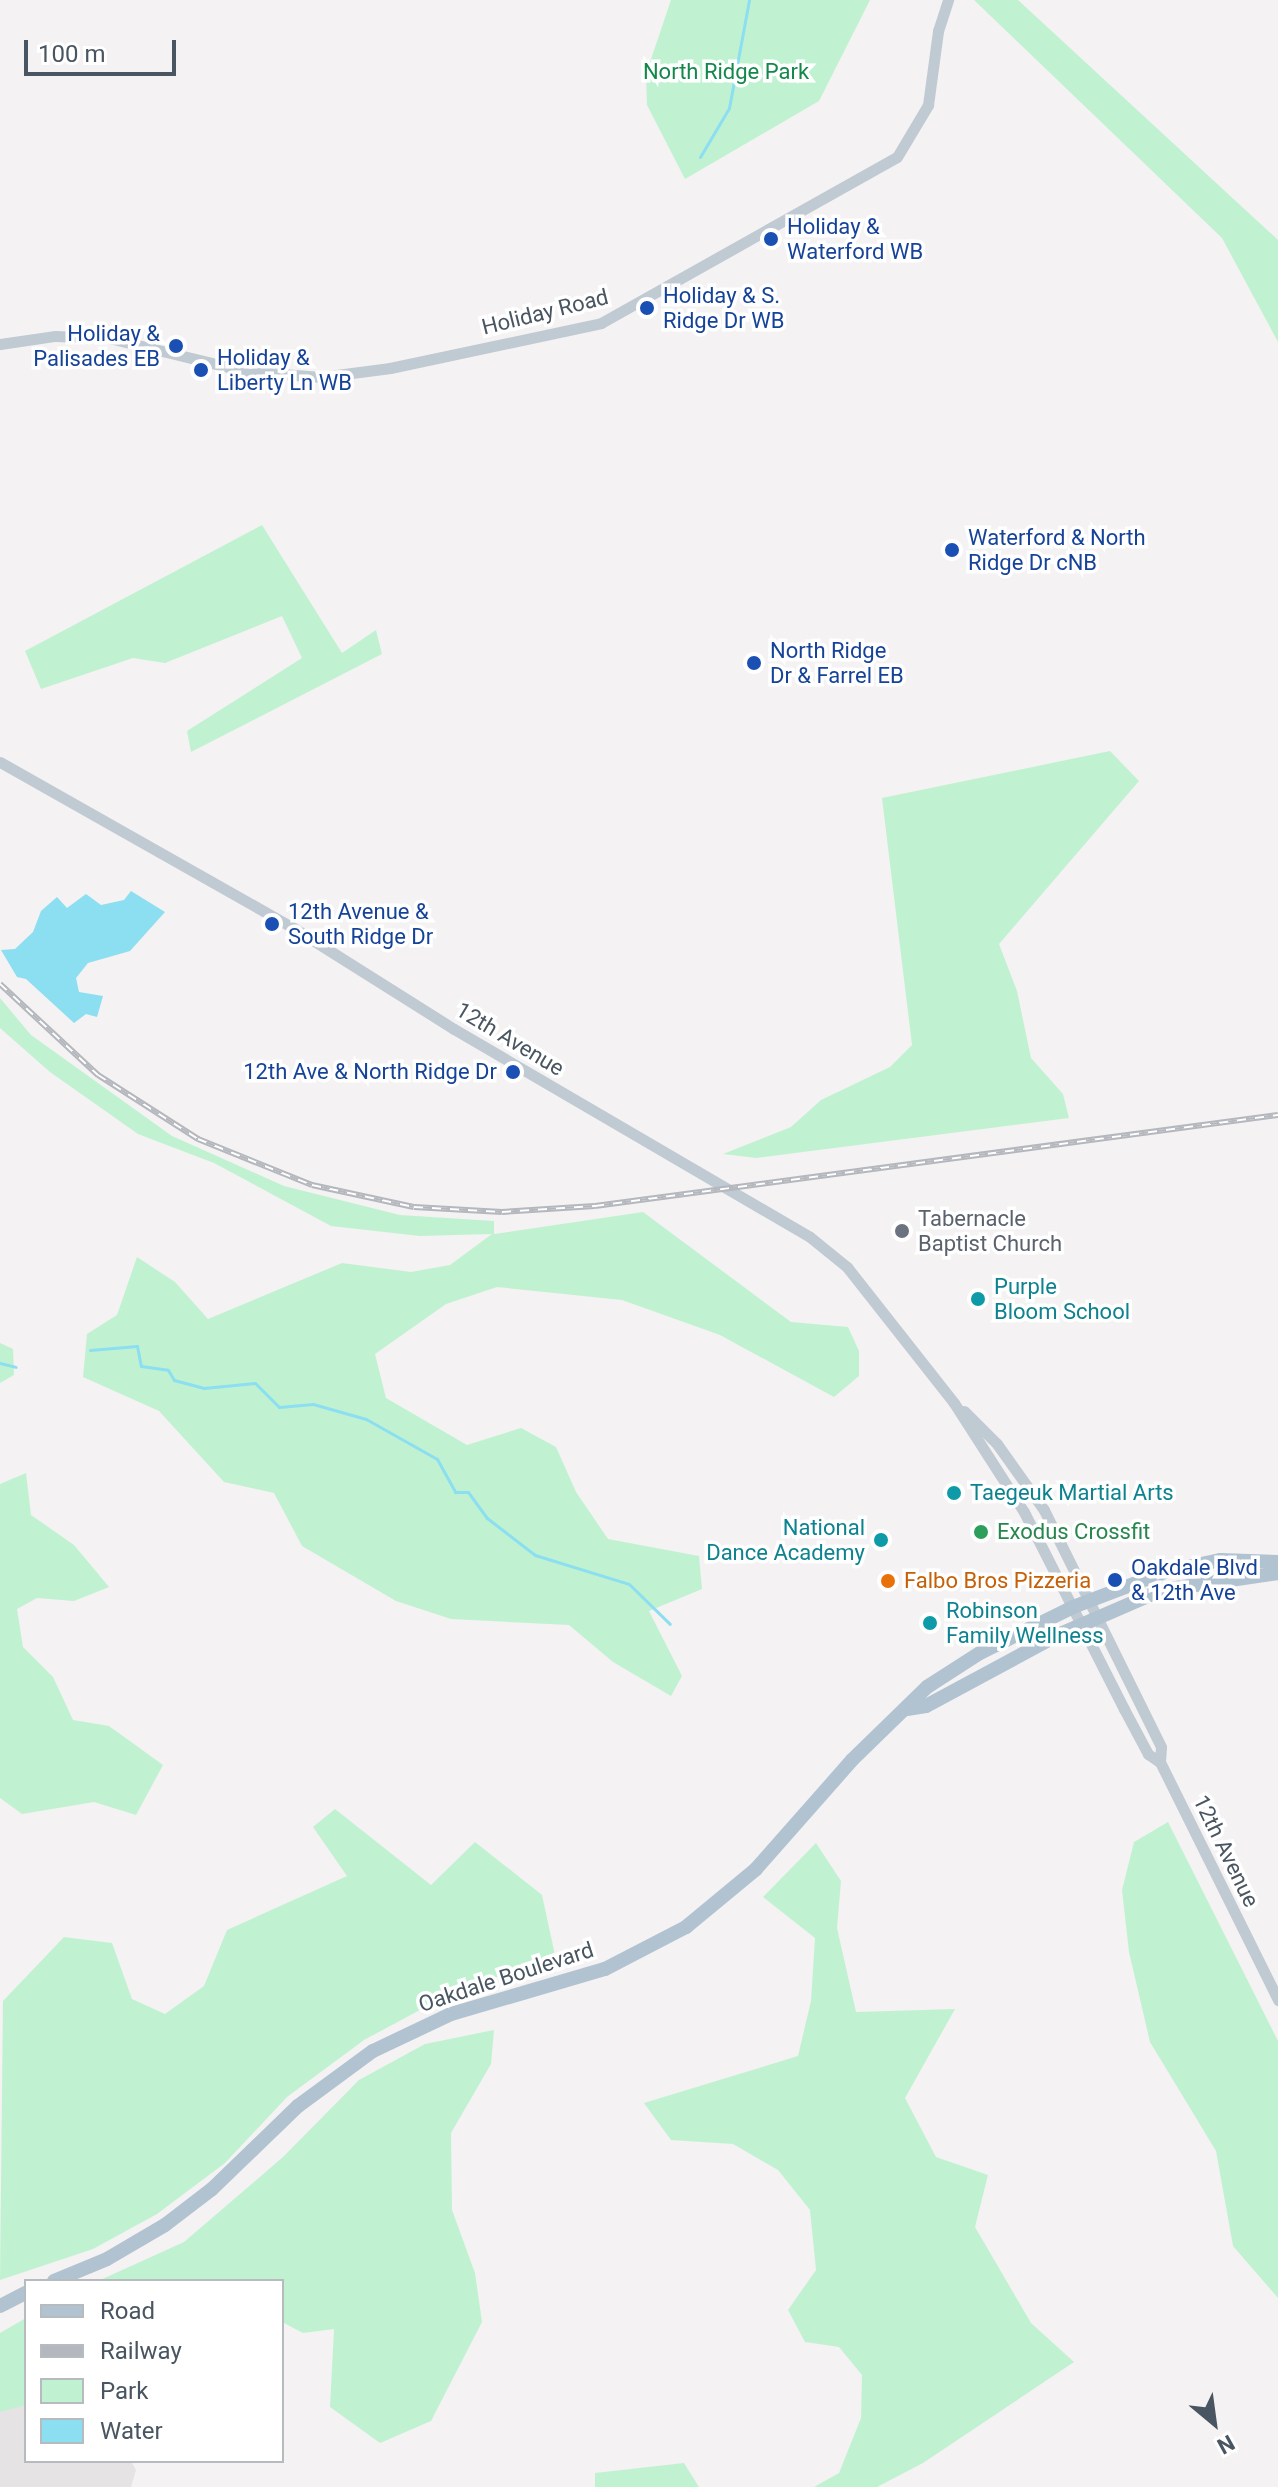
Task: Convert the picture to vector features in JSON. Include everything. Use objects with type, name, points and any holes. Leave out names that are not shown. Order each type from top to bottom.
[{"type":"main road","name":"Oakdale Boulevard","points":[[59,2279],[107,2259],[165,2225],[212,2189],[298,2106],[373,2051],[451,2014],[605,1969],[686,1927],[756,1869],[852,1760],[927,1687],[961,1665],[1073,1607],[1197,1563],[1278,1562]]},
{"type":"main road","name":"Oakdale Boulevard","points":[[907,1709],[926,1706],[1082,1625],[1183,1584],[1278,1573]]},
{"type":"main road","points":[[0,2306],[24,2294]]},
{"type":"street","name":"Holiday Road","points":[[0,344],[55,336],[109,338],[244,371],[321,377],[390,368],[601,323],[897,157],[928,105],[938,31],[948,0]]},
{"type":"street","name":"12th Avenue","points":[[0,762],[292,927],[454,1029],[810,1237],[863,1285],[954,1403],[1024,1512],[1148,1754],[1160,1762],[1278,2000]]},
{"type":"street","name":"12th Avenue","points":[[954,1403],[1016,1468],[1090,1600],[1161,1747],[1160,1762]]},
{"type":"shaded area","points":[[24,2384],[24,2463],[132,2463],[136,2470],[131,2487],[0,2487],[0,2399]]},
{"type":"green space","name":"North Ridge Park","points":[[671,0],[870,0],[819,101],[685,179],[647,105],[646,74]]},
{"type":"green space","points":[[974,0],[1018,0],[1278,240],[1278,342],[1222,238]]},
{"type":"green space","points":[[262,525],[342,653],[376,630],[382,654],[191,752],[187,731],[302,658],[282,616],[165,663],[133,658],[41,689],[25,651]]},
{"type":"green space","points":[[1110,751],[1139,781],[999,944],[1017,991],[1031,1058],[1063,1094],[1069,1118],[756,1158],[723,1154],[791,1127],[821,1100],[890,1067],[912,1045],[882,798]]},
{"type":"green space","points":[[0,998],[31,1035],[172,1136],[284,1186],[400,1215],[494,1221],[494,1234],[643,1212],[791,1322],[848,1327],[859,1351],[859,1376],[834,1397],[720,1335],[622,1300],[497,1287],[446,1304],[375,1354],[386,1398],[467,1445],[521,1428],[556,1447],[576,1492],[608,1539],[699,1556],[702,1589],[649,1611],[682,1676],[671,1696],[613,1662],[569,1625],[451,1619],[396,1601],[302,1546],[274,1493],[224,1482],[159,1411],[83,1377],[87,1334],[117,1315],[137,1257],[175,1282],[208,1319],[342,1263],[411,1272],[450,1265],[492,1234],[420,1236],[331,1226],[214,1163],[138,1134],[50,1072],[0,1028]]},
{"type":"green space","points":[[0,1343],[13,1349],[14,1375],[0,1383]]},
{"type":"green space","points":[[26,1473],[31,1515],[74,1545],[109,1587],[74,1601],[37,1598],[17,1609],[23,1647],[53,1677],[73,1720],[109,1726],[163,1765],[136,1815],[94,1802],[22,1814],[0,1798],[0,1484]]},
{"type":"green space","points":[[335,1809],[431,1885],[475,1842],[542,1895],[555,1955],[446,1996],[364,2040],[287,2097],[225,2163],[157,2214],[93,2249],[0,2280],[3,2001],[64,1937],[112,1943],[132,1999],[165,2014],[204,1986],[227,1930],[347,1876],[313,1827]]},
{"type":"green space","points":[[1168,1822],[1278,2041],[1278,2298],[1233,2246],[1216,2151],[1150,2042],[1129,1952],[1122,1890],[1134,1842]]},
{"type":"green space","points":[[816,1843],[841,1881],[837,1928],[856,2012],[955,2009],[905,2098],[936,2157],[988,2175],[975,2227],[1031,2323],[1074,2362],[923,2463],[877,2487],[814,2487],[839,2473],[861,2418],[862,2375],[839,2347],[805,2342],[788,2310],[816,2270],[810,2210],[778,2170],[733,2144],[671,2140],[644,2103],[798,2056],[811,2001],[815,1938],[763,1897]]},
{"type":"green space","points":[[494,2030],[491,2064],[451,2133],[452,2210],[475,2273],[482,2322],[431,2421],[380,2443],[330,2407],[334,2329],[303,2333],[284,2323],[284,2279],[102,2279],[184,2242],[283,2157],[359,2080],[425,2044]]},
{"type":"green space","points":[[24,2319],[24,2406],[0,2412],[0,2333]]},
{"type":"green space","points":[[684,2463],[699,2487],[595,2487],[595,2473]]},
{"type":"water","points":[[131,891],[165,912],[130,951],[88,963],[76,978],[79,992],[103,996],[97,1017],[86,1014],[74,1023],[26,979],[17,977],[1,950],[15,949],[33,932],[41,911],[57,897],[67,908],[86,894],[101,905],[124,900]]},
{"type":"waterway","points":[[700,157],[729,108],[749,0]]},
{"type":"waterway","points":[[90,1350],[137,1346],[141,1366],[168,1370],[174,1380],[204,1388],[255,1383],[279,1407],[313,1404],[366,1419],[437,1459],[455,1492],[468,1492],[487,1518],[535,1555],[629,1584],[670,1624]]},
{"type":"waterway","points":[[0,1363],[16,1367]]},
{"type":"railway","points":[[0,984],[98,1075],[198,1139],[312,1185],[414,1207],[502,1212],[595,1206],[1278,1115]]},
{"type":"place","name":"Holiday & Waterford WB","points":[[771,239]]},
{"type":"place","name":"Holiday & S. Ridge Dr WB","points":[[647,308]]},
{"type":"place","name":"Holiday & Palisades EB","points":[[176,346]]},
{"type":"place","name":"Holiday & Liberty Ln WB","points":[[201,370]]},
{"type":"place","name":"Waterford & North Ridge Dr cNB","points":[[952,550]]},
{"type":"place","name":"North Ridge Dr & Farrel EB","points":[[754,663]]},
{"type":"place","name":"12th Avenue & South Ridge Dr","points":[[272,924]]},
{"type":"place","name":"12th Ave & North Ridge Dr","points":[[513,1072]]},
{"type":"place","name":"Tabernacle Baptist Church","points":[[902,1231]]},
{"type":"place","name":"Purple Bloom School","points":[[978,1299]]},
{"type":"place","name":"Taegeuk Martial Arts","points":[[954,1493]]},
{"type":"place","name":"Exodus Crossfit","points":[[981,1532]]},
{"type":"place","name":"National Dance Academy","points":[[881,1540]]},
{"type":"place","name":"Oakdale Blvd & 12th Ave","points":[[1115,1580]]},
{"type":"place","name":"Falbo Bros Pizzeria","points":[[888,1581]]},
{"type":"place","name":"Robinson Family Wellness","points":[[930,1623]]}]
